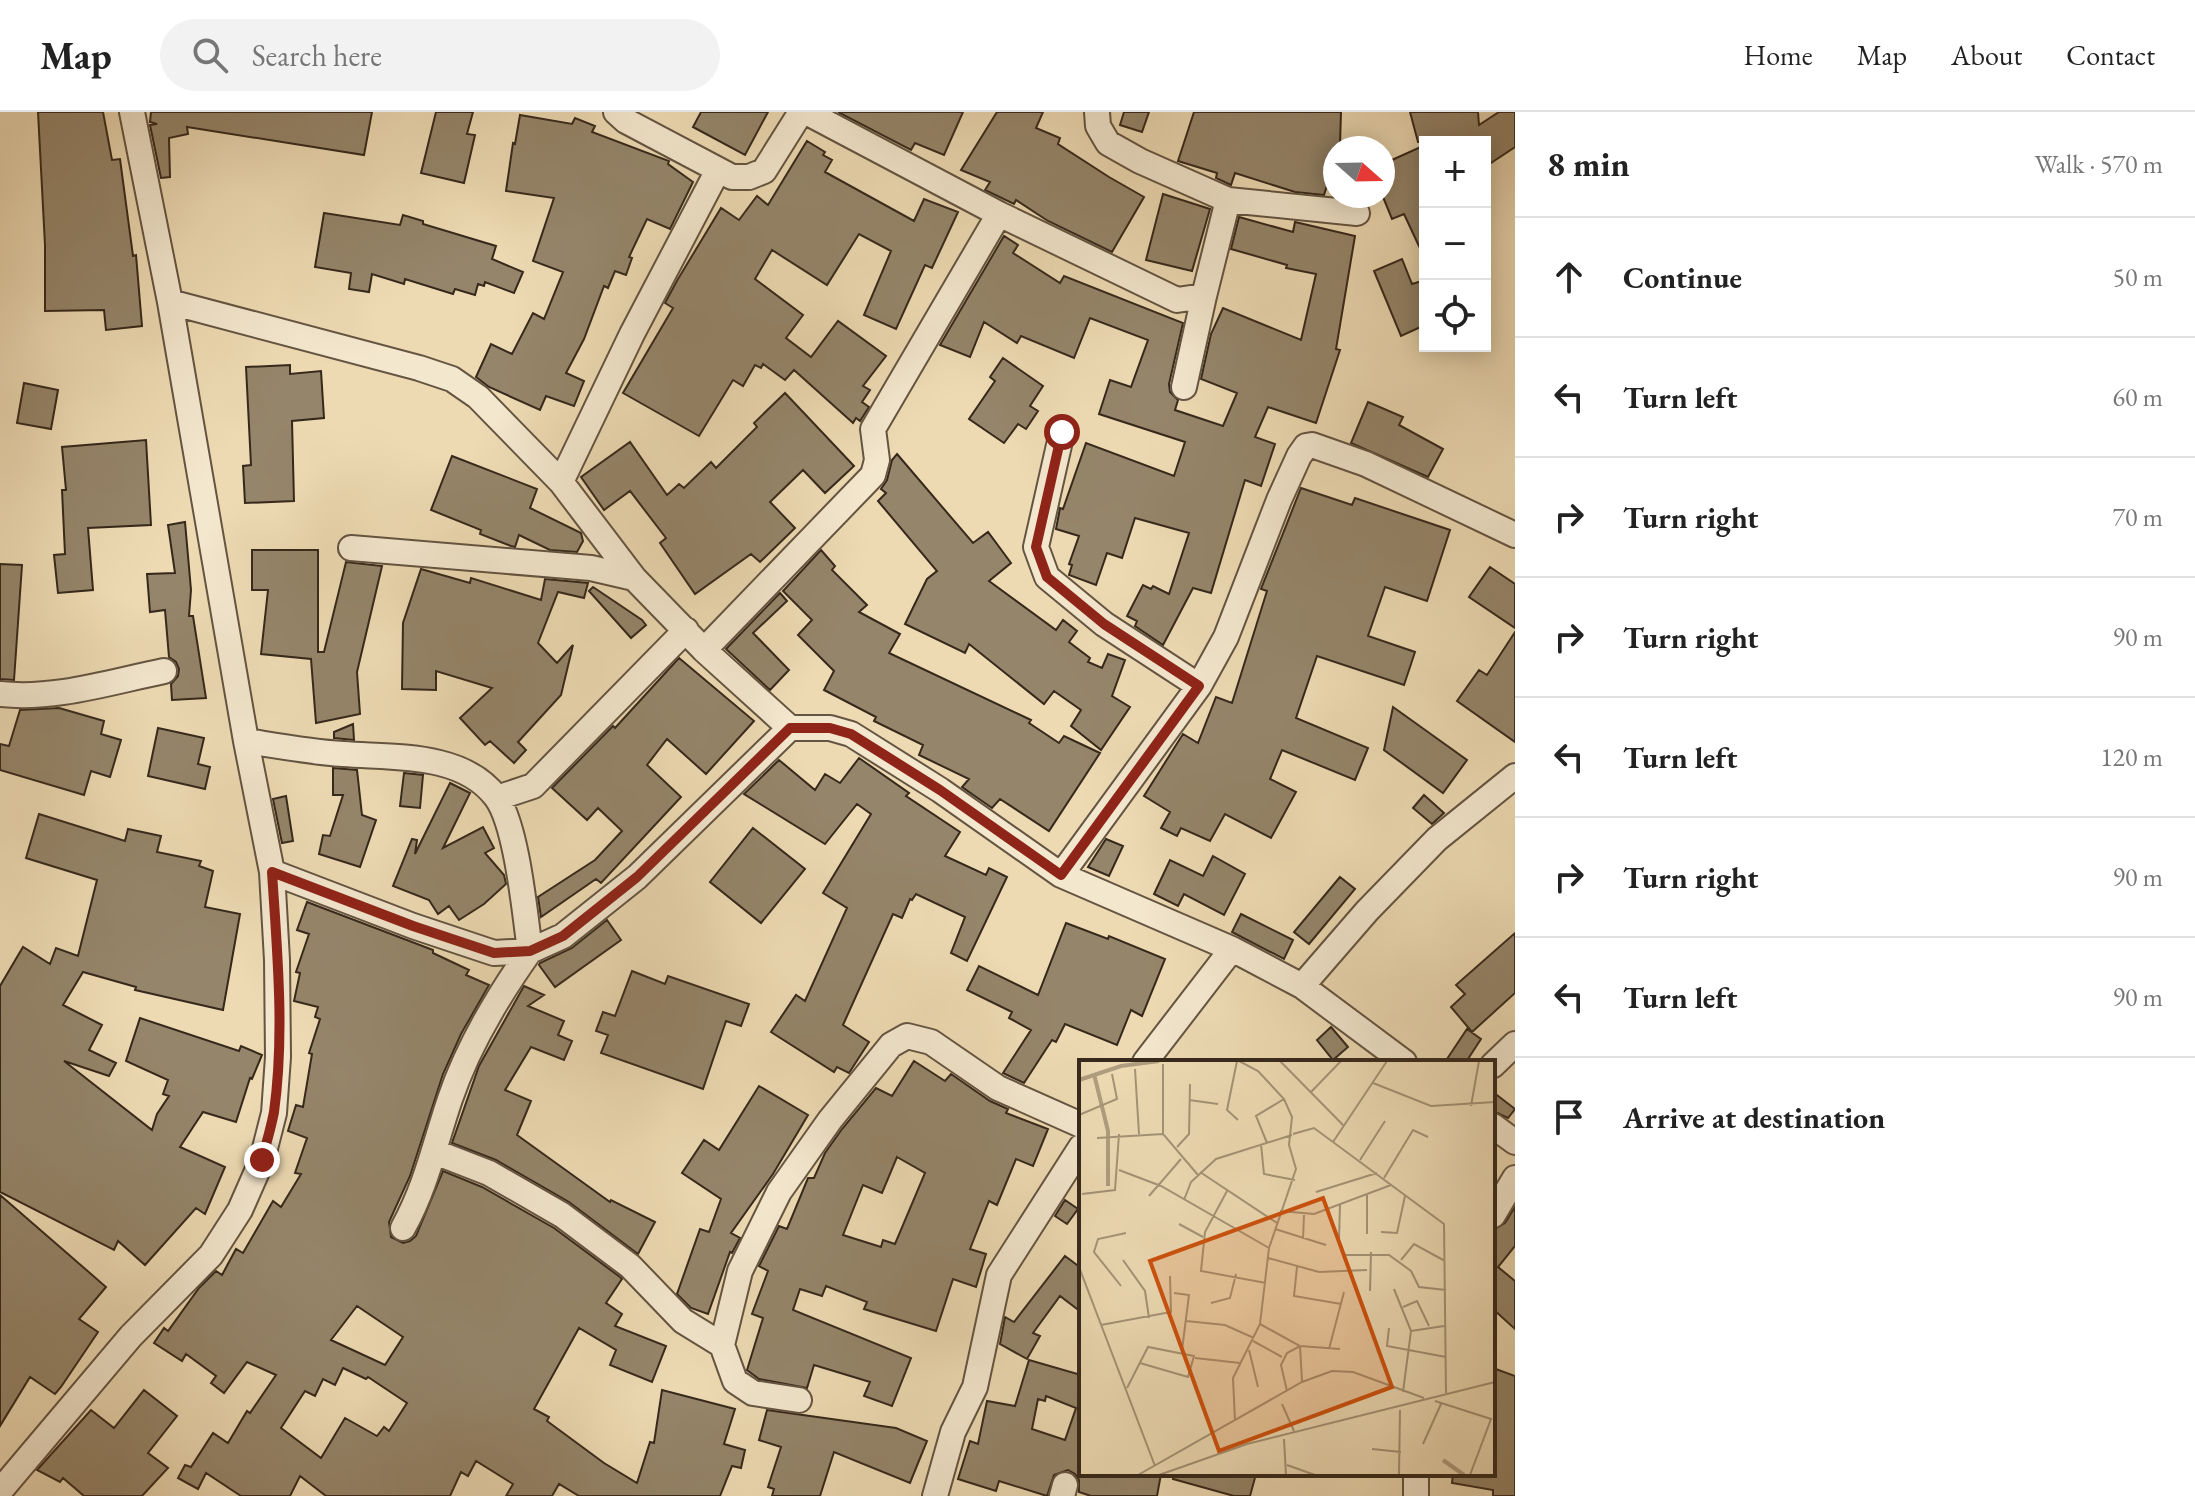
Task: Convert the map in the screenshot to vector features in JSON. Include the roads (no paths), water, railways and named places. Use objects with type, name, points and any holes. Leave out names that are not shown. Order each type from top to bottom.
[{"type":"street","points":[[0,1491],[131,1336],[211,1255],[240,1210],[262,1160],[274,1113],[278,1057],[272,872],[246,741],[170,302],[132,112]]},
{"type":"street","points":[[616,112],[626,121],[732,177],[749,177],[764,171],[804,112],[1156,293],[1177,300],[1204,296]]},
{"type":"street","points":[[1097,112],[1098,126],[1108,143],[1140,161],[1228,200],[1357,213]]},
{"type":"street","points":[[561,482],[632,334],[718,170]]},
{"type":"street","points":[[1184,387],[1228,200]]},
{"type":"street","points":[[704,650],[873,475],[877,460],[873,429],[999,214]]},
{"type":"street","points":[[170,302],[452,379],[478,397],[561,482],[634,578],[704,650],[790,728],[830,728],[851,734],[940,790],[1061,875],[1232,949],[1302,986],[1401,1060]]},
{"type":"street","points":[[1062,432],[1036,547],[1047,577],[1104,624],[1199,686]]},
{"type":"street","points":[[1061,875],[1199,686],[1226,637],[1279,500],[1306,446],[1312,445],[1366,464],[1515,535]]},
{"type":"street","points":[[351,548],[591,568],[634,578]]},
{"type":"street","points":[[497,798],[533,786],[686,630]]},
{"type":"street","points":[[0,694],[26,697],[50,695],[164,671]]},
{"type":"street","points":[[272,872],[494,953],[530,951],[563,936],[637,877],[790,728]]},
{"type":"street","points":[[246,741],[343,754],[391,755],[449,766],[476,779],[497,798],[512,837],[530,951],[503,989],[464,1064],[415,1208],[403,1228]]},
{"type":"street","points":[[1302,986],[1367,911],[1437,839],[1515,776]]},
{"type":"street","points":[[1147,1060],[1232,949]]},
{"type":"street","points":[[799,1400],[753,1393],[735,1381],[722,1345],[740,1271],[779,1192],[830,1120],[891,1045],[901,1037],[915,1036],[931,1042],[998,1088],[1079,1124]]},
{"type":"street","points":[[1495,1063],[1515,1044]]},
{"type":"street","points":[[1495,1127],[1515,1142]]},
{"type":"street","points":[[935,1496],[953,1432],[975,1387],[999,1275],[1079,1150]]},
{"type":"street","points":[[435,1152],[489,1173],[562,1215],[630,1266],[683,1321],[722,1345]]},
{"type":"street","points":[[1495,1212],[1515,1178]]}]
